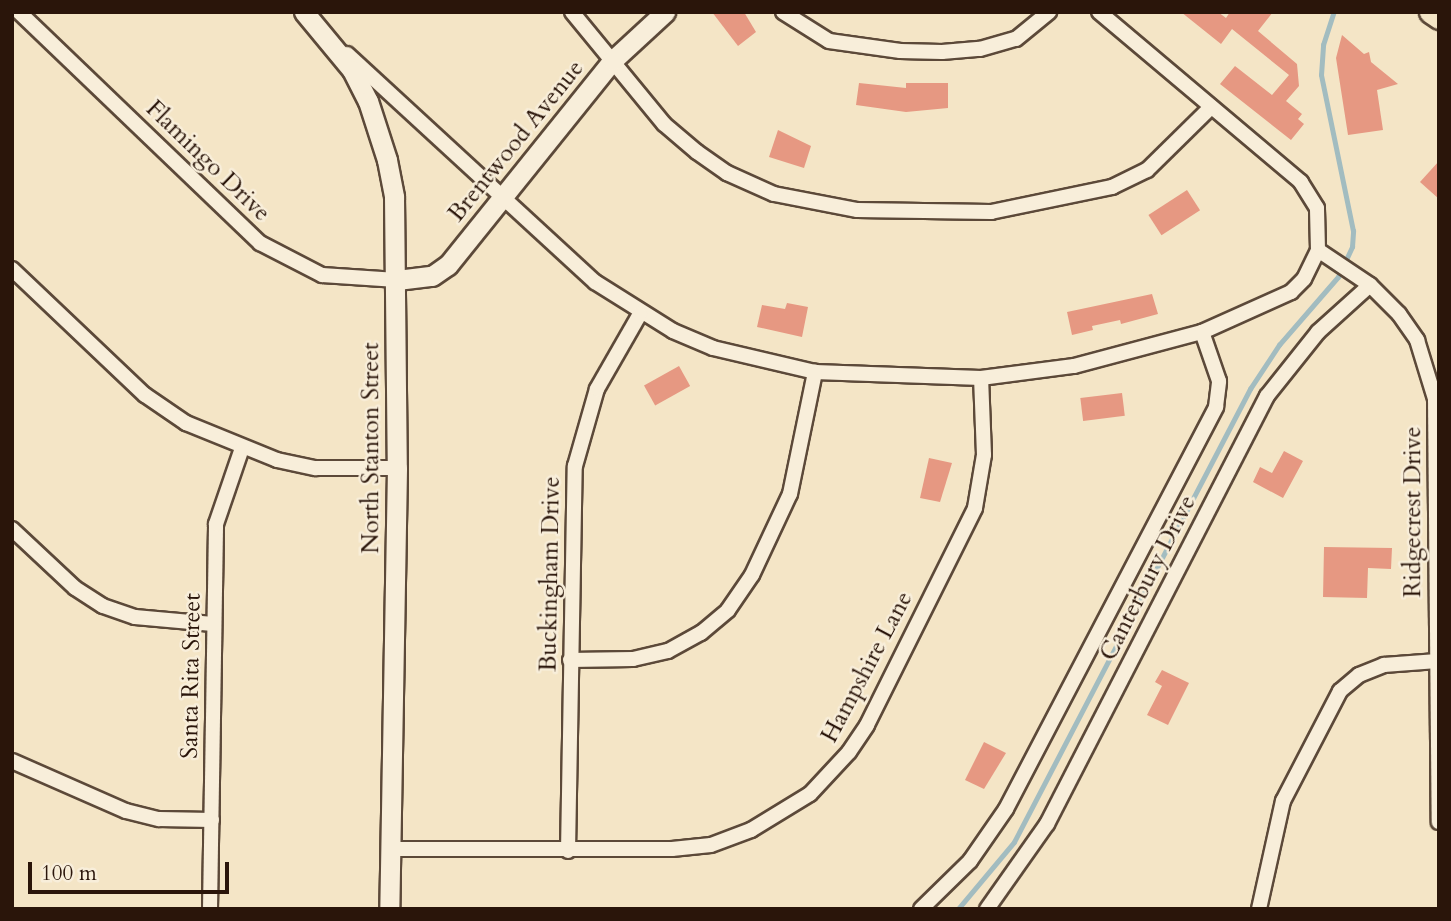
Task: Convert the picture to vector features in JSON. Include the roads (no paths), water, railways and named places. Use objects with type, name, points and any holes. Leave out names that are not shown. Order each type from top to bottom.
[{"type":"main road","points":[[1430,12],[1439,18]]},
{"type":"street","name":"Flamingo Drive","points":[[19,12],[260,243],[322,275],[397,280]]},
{"type":"street","name":"North Stanton Street","points":[[304,12],[328,36],[352,71],[378,128],[394,197],[397,468],[389,909]]},
{"type":"street","points":[[572,12],[664,124],[727,173],[774,194],[900,214],[991,212],[1112,187],[1147,170],[1211,107]]},
{"type":"street","name":"Brentwood Avenue","points":[[397,280],[441,271],[613,60],[664,12]]},
{"type":"street","points":[[783,12],[829,41],[900,51],[942,52],[980,49],[1016,39],[1049,12]]},
{"type":"street","points":[[328,36],[504,194],[595,282],[640,314],[713,348],[815,372],[878,377],[981,378],[1074,366],[1202,332],[1291,292],[1304,279],[1318,250],[1317,208],[1301,182],[1099,12]]},
{"type":"street","name":"Ridgecrest Drive","points":[[1318,250],[1335,258],[1370,285],[1417,340],[1435,399],[1439,822]]},
{"type":"street","points":[[12,269],[145,395],[186,423],[242,448],[316,468],[397,468]]},
{"type":"street","name":"Canterbury Drive","points":[[987,909],[1047,824],[1267,396],[1318,332],[1370,285]]},
{"type":"street","name":"Buckingham Drive","points":[[568,850],[575,466],[597,388],[640,314]]},
{"type":"street","name":"Canterbury Drive","points":[[921,909],[970,861],[1006,809],[1216,407],[1219,381],[1202,332]]},
{"type":"street","points":[[570,660],[633,659],[668,650],[701,633],[728,610],[752,575],[790,494],[815,372]]},
{"type":"street","name":"Hampshire Lane","points":[[390,849],[568,850],[711,845],[784,813],[831,773],[867,724],[975,508],[984,454],[981,378]]},
{"type":"street","name":"Santa Rita Street","points":[[210,909],[216,524],[242,448]]},
{"type":"street","points":[[12,529],[75,588],[103,606],[135,617],[213,624]]},
{"type":"street","points":[[1259,909],[1283,801],[1340,691],[1359,675],[1384,665],[1437,661]]},
{"type":"street","points":[[12,761],[126,811],[159,819],[212,820]]},
{"type":"waterway","points":[[958,909],[1014,842],[1250,389],[1279,345],[1338,277],[1352,247],[1353,231],[1321,75],[1323,45],[1334,12]]}]
